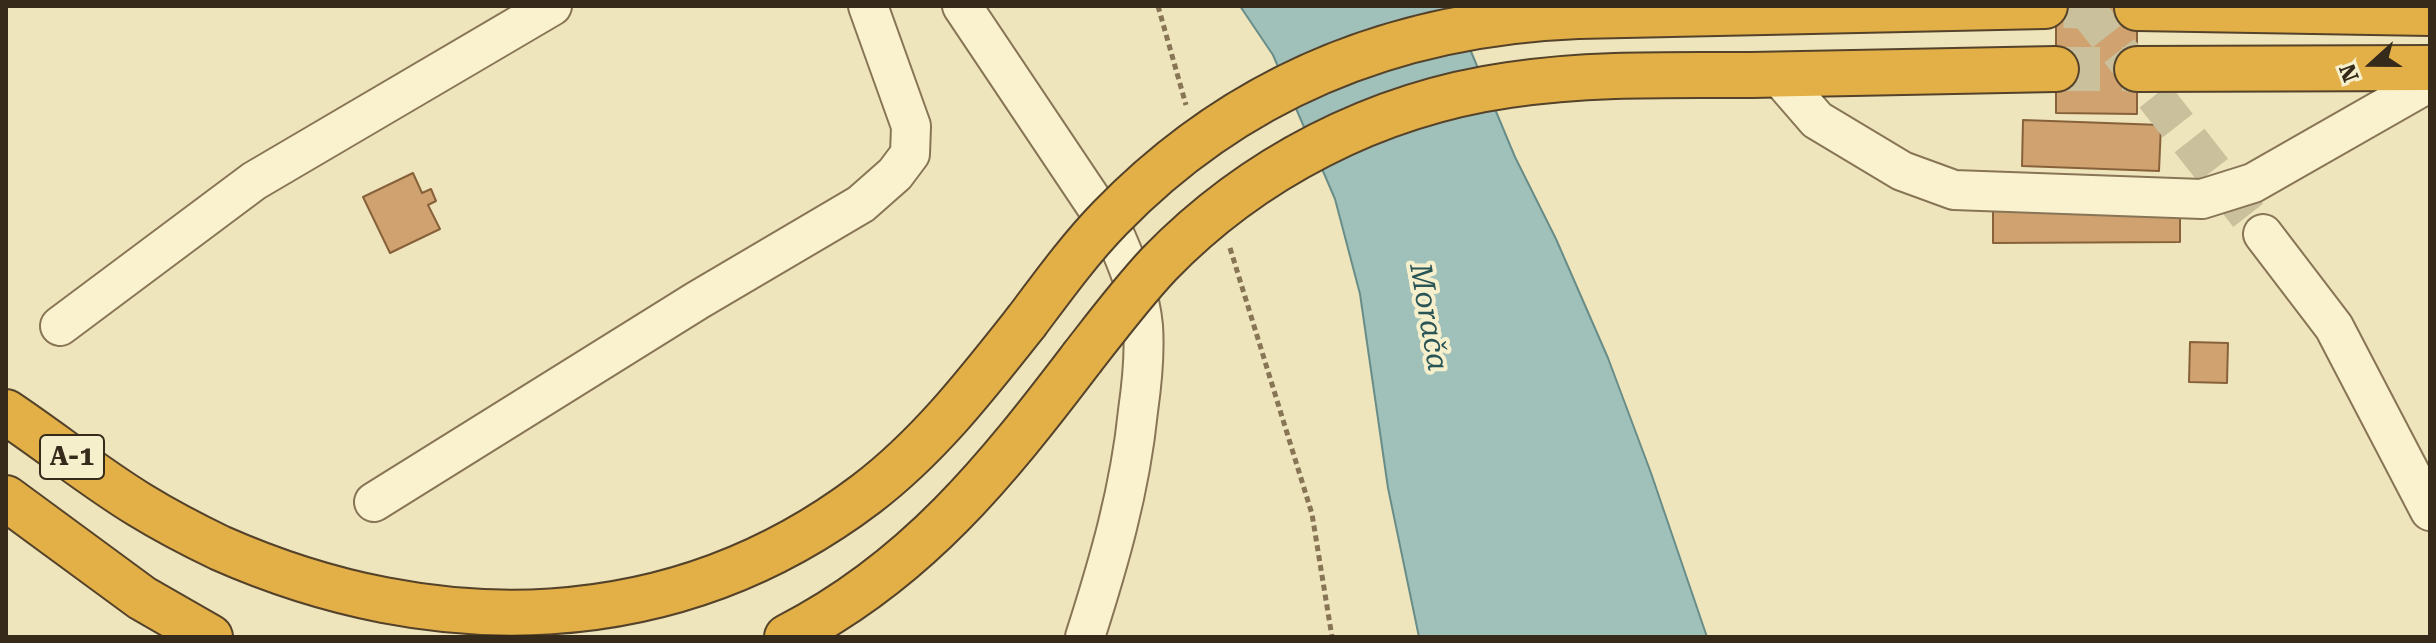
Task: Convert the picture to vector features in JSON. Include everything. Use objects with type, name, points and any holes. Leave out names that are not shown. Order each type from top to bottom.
[{"type":"highway","name":"A-1","points":[[6,412],[136,503],[222,549],[326,589],[394,606],[514,616],[627,603],[679,590],[744,566],[843,511],[927,440],[965,399],[1088,242],[1156,175],[1225,123],[1315,73],[1383,47],[1474,25],[1540,17],[2045,6]]},
{"type":"highway","points":[[2137,8],[2430,13]]},
{"type":"highway","points":[[2137,69],[2430,68]]},
{"type":"highway","points":[[787,637],[865,590],[934,534],[977,489],[1142,283],[1202,224],[1279,167],[1357,127],[1439,99],[1510,85],[1640,75],[2056,69]]},
{"type":"highway","name":"A-1","points":[[6,498],[142,598],[210,637]]},
{"type":"street","points":[[60,326],[254,181],[552,6]]},
{"type":"street","points":[[374,502],[698,300],[861,204],[895,174],[910,154],[911,126],[868,6]]},
{"type":"street","points":[[962,6],[1114,233],[1132,272],[1143,324],[1143,372],[1133,457],[1113,549],[1085,637]]},
{"type":"street","points":[[1765,75],[1817,120],[1902,171],[1954,190],[2202,199],[2253,183],[2430,82]]},
{"type":"street","points":[[2263,234],[2334,327],[2430,511]]},
{"type":"path","points":[[1158,6],[1187,108]]},
{"type":"path","points":[[1229,243],[1312,514],[1332,637]]},
{"type":"water","name":"Morača","points":[[1240,6],[1452,6],[1515,157],[1556,239],[1608,358],[1707,637],[1419,637],[1388,488],[1360,294],[1335,199],[1273,55]]},
{"type":"building","points":[[2056,6],[2137,6],[2137,114],[2056,113]]},
{"type":"building","points":[[2023,120],[2161,125],[2159,171],[2022,166]]},
{"type":"building","points":[[413,173],[422,193],[431,189],[436,201],[428,205],[440,229],[390,253],[363,197]]},
{"type":"building","points":[[2180,209],[2180,242],[1993,243],[1993,210]]},
{"type":"building","points":[[2190,342],[2228,343],[2227,383],[2189,382]]},
{"type":"tunnel","points":[[2064,6],[2137,8]]},
{"type":"tunnel","points":[[2084,6],[2263,234]]},
{"type":"tunnel","points":[[2056,69],[2137,69]]}]
